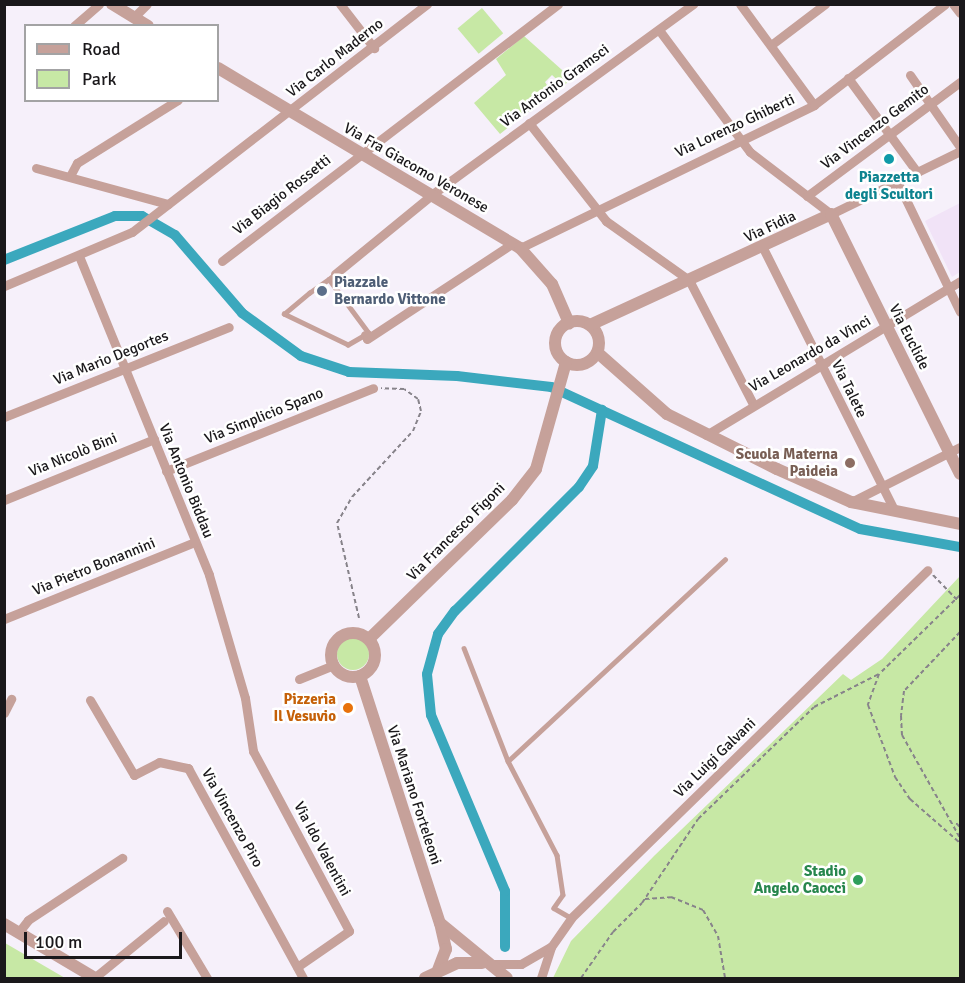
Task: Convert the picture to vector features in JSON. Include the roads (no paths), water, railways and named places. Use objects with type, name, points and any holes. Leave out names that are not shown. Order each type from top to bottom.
[{"type":"street","points":[[76,24],[99,4]]},
{"type":"street","points":[[112,4],[145,24]]},
{"type":"street","points":[[134,17],[147,4]]},
{"type":"street","points":[[340,4],[374,48]]},
{"type":"street","name":"Via Carlo Maderno","points":[[4,286],[132,232],[374,48],[427,4]]},
{"type":"street","name":"Via Biagio Rossetti","points":[[222,261],[360,153],[558,4]]},
{"type":"street","name":"Via Antonio Gramsci","points":[[332,277],[434,193],[693,4]]},
{"type":"street","points":[[740,4],[814,105]]},
{"type":"street","points":[[771,45],[825,4]]},
{"type":"street","name":"Via Lorenzo Ghiberti","points":[[365,335],[367,339],[517,245],[814,105],[945,4]]},
{"type":"street","points":[[953,4],[960,13]]},
{"type":"street","points":[[659,30],[738,139],[831,214]]},
{"type":"street","name":"Via Fra Giacomo Veronese","points":[[219,69],[289,112],[434,193],[517,245],[552,284],[569,323]]},
{"type":"street","points":[[910,75],[960,149]]},
{"type":"street","points":[[848,78],[917,172]]},
{"type":"street","name":"Via Vincenzo Gemito","points":[[807,196],[960,82]]},
{"type":"street","points":[[70,176],[77,163],[175,102]]},
{"type":"street","points":[[529,123],[597,209],[689,280],[753,404]]},
{"type":"street","name":"Via Fidia","points":[[590,325],[763,248],[960,149]]},
{"type":"street","points":[[36,168],[70,176],[164,207]]},
{"type":"street","points":[[897,181],[960,312]]},
{"type":"street","name":"Via Euclide","points":[[831,214],[886,326],[955,450],[960,474]]},
{"type":"street","name":"Via Talete","points":[[763,248],[880,487],[894,510]]},
{"type":"street","name":"Via Antonio Biddau","points":[[79,256],[209,575],[249,722]]},
{"type":"street","name":"Via Leonardo da Vinci","points":[[706,435],[753,404],[822,366],[960,281]]},
{"type":"street","points":[[569,323],[590,325],[599,338],[597,353],[587,363],[566,362],[555,345],[558,332],[569,323]]},
{"type":"street","name":"Via Mario Degortes","points":[[4,417],[229,327]]},
{"type":"street","points":[[597,353],[668,414],[706,435],[852,502],[960,524]]},
{"type":"street","name":"Via Francesco Figoni","points":[[369,639],[513,500],[536,470],[566,362]]},
{"type":"street","name":"Via Simplicio Spano","points":[[166,471],[373,388]]},
{"type":"street","name":"Via Nicolò Bini","points":[[4,500],[154,439]]},
{"type":"street","points":[[852,502],[955,450]]},
{"type":"street","name":"Via Pietro Bonannini","points":[[4,619],[195,542]]},
{"type":"street","name":"Via Luigi Galvani","points":[[541,978],[551,947],[571,918],[927,570]]},
{"type":"street","points":[[357,633],[369,639],[375,660],[360,676],[345,675],[334,665],[331,652],[343,635],[357,633]]},
{"type":"street","points":[[299,679],[334,665]]},
{"type":"street","name":"Via Mariano Forteleoni","points":[[360,676],[440,923],[446,949],[438,970]]},
{"type":"street","points":[[4,713],[11,699]]},
{"type":"street","name":"Via Vincenzo Piro","points":[[90,700],[134,775],[159,762],[188,768],[303,978]]},
{"type":"street","name":"Via Ido Valentini","points":[[249,722],[253,751],[349,931],[297,967]]},
{"type":"street","points":[[18,933],[28,920],[122,858]]},
{"type":"street","points":[[167,911],[207,978]]},
{"type":"street","points":[[4,924],[94,978],[164,921]]},
{"type":"street","name":"Via Mariano Forteleoni","points":[[440,923],[485,964]]},
{"type":"street","points":[[425,978],[457,963],[521,964],[551,947]]},
{"type":"street","points":[[485,964],[507,978]]},
{"type":"lane","points":[[332,277],[365,335],[348,345],[284,314],[332,277]]},
{"type":"lane","points":[[508,761],[725,559]]},
{"type":"lane","points":[[464,648],[508,761],[557,855],[563,896],[554,908],[571,918]]},
{"type":"waterway","points":[[4,260],[115,216],[142,216],[175,235],[242,313],[301,356],[349,372],[457,376],[551,387],[860,529],[960,547]]},
{"type":"waterway","points":[[505,947],[505,891],[431,715],[427,674],[438,634],[455,611],[579,487],[593,466],[602,410]]},
{"type":"place","name":"Piazzetta degli Scultori","points":[[889,159]]},
{"type":"place","name":"Piazzale Bernardo Vittone","points":[[322,291]]},
{"type":"place","name":"Scuola Materna Paideia","points":[[850,463]]},
{"type":"place","name":"Pizzeria Il Vesuvio","points":[[348,708]]},
{"type":"place","name":"Stadio Angelo Caocci","points":[[858,880]]}]
